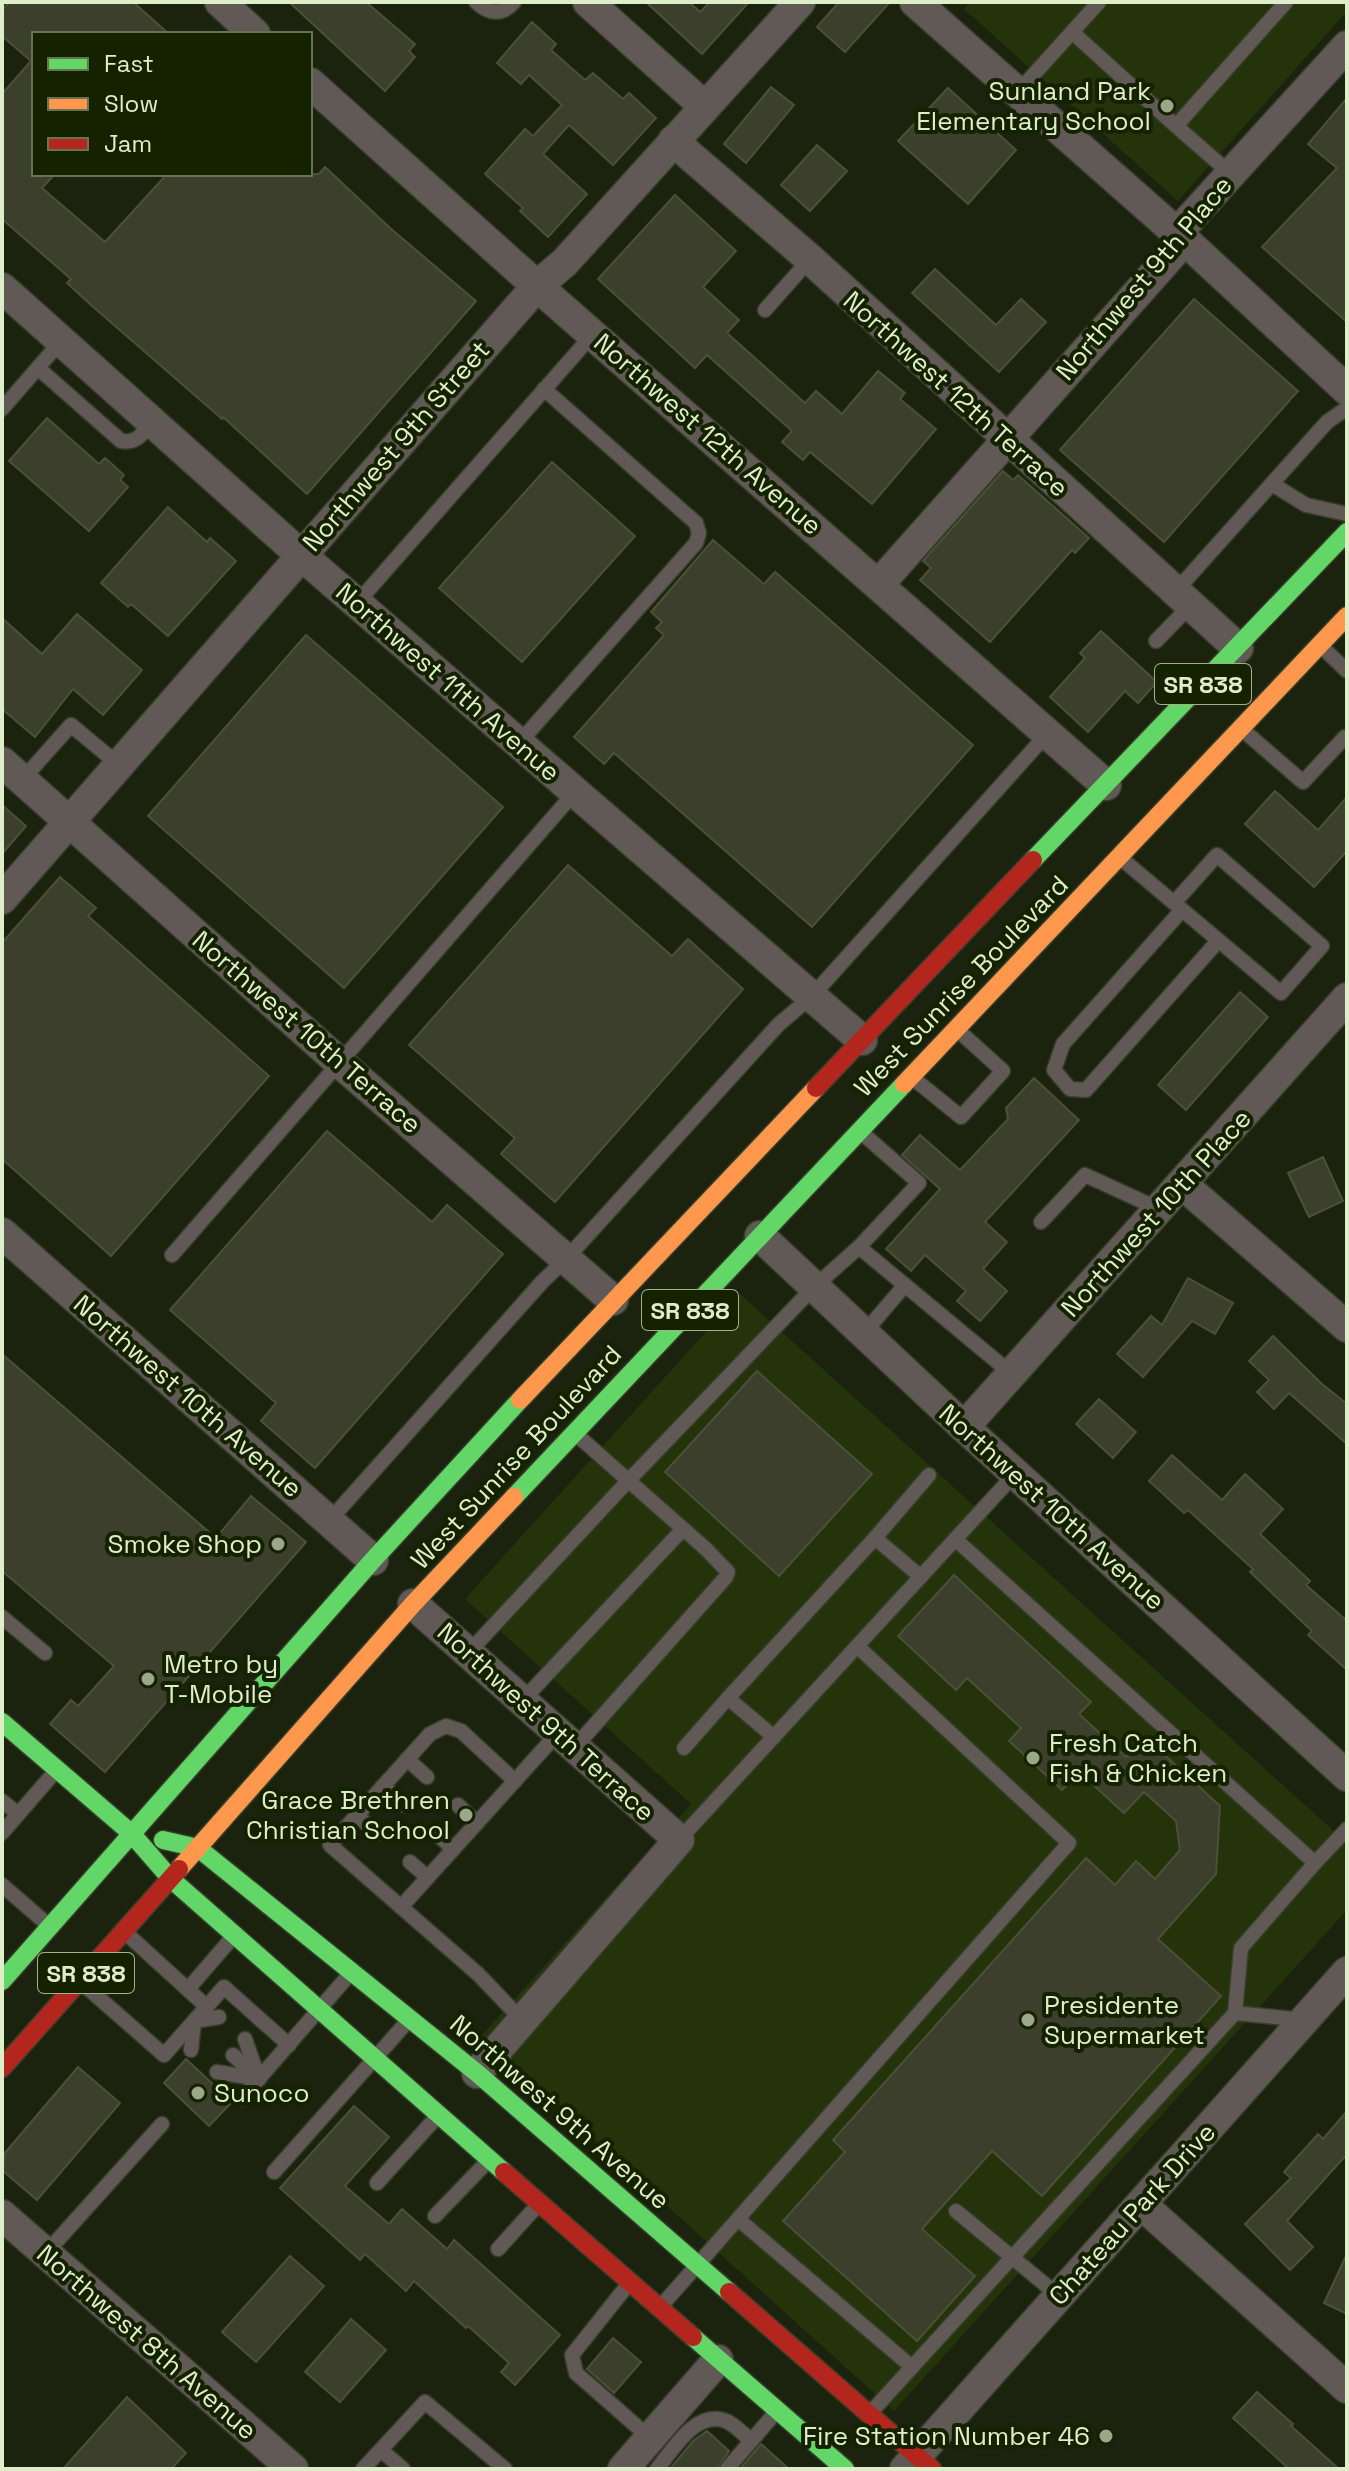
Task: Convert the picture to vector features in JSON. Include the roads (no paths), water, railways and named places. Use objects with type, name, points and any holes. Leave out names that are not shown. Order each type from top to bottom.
[{"type":"main road","name":"West Sunrise Boulevard","points":[[2,1981],[373,1560],[613,1300],[1347,532]]},
{"type":"main road","name":"West Sunrise Boulevard","points":[[2,2068],[413,1604],[574,1433],[754,1229],[860,1130],[1347,616]]},
{"type":"main road","points":[[751,1185],[770,1135]]},
{"type":"main road","name":"Northwest 9th Avenue","points":[[2,1722],[131,1833],[171,1879],[845,2469]]},
{"type":"main road","name":"Northwest 9th Avenue","points":[[131,1833],[198,1848],[477,2073],[869,2414],[918,2465]]},
{"type":"street","points":[[220,2],[253,32]]},
{"type":"street","points":[[588,2],[704,106]]},
{"type":"street","name":"Northwest 9th Street","points":[[2,899],[537,286],[565,262],[800,2]]},
{"type":"street","points":[[915,2],[1177,233],[1347,390]]},
{"type":"street","name":"Northwest 9th Place","points":[[879,584],[1173,253],[1177,233],[1347,46]]},
{"type":"street","name":"Northwest 12th Avenue","points":[[312,85],[1106,785]]},
{"type":"street","name":"Northwest 12th Terrace","points":[[673,141],[810,259],[1238,648]]},
{"type":"street","name":"Northwest 11th Avenue","points":[[2,288],[301,555],[862,1040]]},
{"type":"street","name":"Northwest 10th Terrace","points":[[7,768],[613,1300]]},
{"type":"street","name":"Northwest 10th Place","points":[[964,1427],[1347,998]]},
{"type":"street","points":[[1182,1184],[1347,1327]]},
{"type":"street","name":"Northwest 10th Avenue","points":[[754,1229],[964,1427],[1347,1776]]},
{"type":"street","name":"Northwest 10th Avenue","points":[[2,1233],[373,1560]]},
{"type":"street","name":"Northwest 9th Terrace","points":[[413,1604],[679,1840]]},
{"type":"street","points":[[477,2073],[679,1840]]},
{"type":"street","name":"Chateau Park Drive","points":[[918,2465],[1059,2296],[1347,1972]]},
{"type":"street","points":[[1141,2204],[1347,2388]]},
{"type":"street","name":"Northwest 8th Avenue","points":[[2,2215],[293,2469]]},
{"type":"street","points":[[623,2469],[650,2438],[682,2420],[718,2360]]},
{"type":"lane","points":[[476,2],[485,10],[497,13],[508,9],[514,2]]},
{"type":"lane","points":[[1017,93],[1099,2]]},
{"type":"lane","points":[[1176,126],[1286,2]]},
{"type":"lane","points":[[1072,32],[1231,174]]},
{"type":"lane","points":[[765,310],[810,259]]},
{"type":"lane","points":[[357,603],[593,334]]},
{"type":"lane","points":[[2,409],[62,340]]},
{"type":"lane","points":[[38,368],[121,441],[129,443],[137,440],[152,422]]},
{"type":"lane","points":[[518,744],[696,543],[699,533],[696,523],[544,389]]},
{"type":"lane","points":[[1156,641],[1183,599],[1272,484],[1327,422],[1347,408]]},
{"type":"lane","points":[[1272,484],[1306,505],[1347,514]]},
{"type":"lane","points":[[1320,645],[1347,671]]},
{"type":"lane","points":[[7,768],[71,725],[119,765]]},
{"type":"lane","points":[[1241,728],[1303,782],[1345,737]]},
{"type":"lane","points":[[329,1521],[542,1282],[778,1025],[812,996],[1048,733]]},
{"type":"lane","points":[[172,1255],[575,792]]},
{"type":"lane","points":[[1119,857],[1178,907],[1218,941],[1281,993],[1322,946],[1217,855],[1178,907],[1063,1044],[1054,1070],[1070,1089],[1086,1090],[1218,941]]},
{"type":"lane","points":[[910,1077],[961,1117],[1003,1071],[957,1028]]},
{"type":"lane","points":[[468,1653],[814,1287],[859,1247],[919,1183],[860,1130]]},
{"type":"lane","points":[[1041,1222],[1085,1175],[1159,1209]]},
{"type":"lane","points":[[859,1247],[1012,1374]]},
{"type":"lane","points":[[864,1333],[905,1285]]},
{"type":"lane","points":[[401,1907],[515,1781],[566,1740],[726,1577],[726,1568],[574,1433]]},
{"type":"lane","points":[[679,1840],[1015,1474]]},
{"type":"lane","points":[[684,1748],[929,1475]]},
{"type":"lane","points":[[522,1701],[683,1529]]},
{"type":"lane","points":[[875,1538],[921,1577]]},
{"type":"lane","points":[[955,1539],[1315,1863]]},
{"type":"lane","points":[[2,1617],[45,1653]]},
{"type":"lane","points":[[659,2309],[1069,1843],[857,1646]]},
{"type":"lane","points":[[728,1698],[774,1737]]},
{"type":"lane","points":[[515,1781],[461,1731],[446,1726],[430,1734],[330,1845],[478,1974],[523,2021]]},
{"type":"lane","points":[[407,1759],[427,1777]]},
{"type":"lane","points":[[2,1833],[57,1770]]},
{"type":"lane","points":[[383,1786],[404,1805]]},
{"type":"lane","points":[[2,1801],[18,1814]]},
{"type":"lane","points":[[458,1805],[477,1823]]},
{"type":"lane","points":[[356,1815],[377,1833]]},
{"type":"lane","points":[[869,2414],[1235,2013],[1241,1948],[1347,1829]]},
{"type":"lane","points":[[435,1832],[453,1849]]},
{"type":"lane","points":[[410,1862],[427,1877]]},
{"type":"lane","points":[[2,1885],[50,1926]]},
{"type":"lane","points":[[124,1931],[207,2007]]},
{"type":"lane","points":[[188,1989],[235,1935]]},
{"type":"lane","points":[[242,2098],[351,1971]]},
{"type":"lane","points":[[80,1981],[164,2055],[224,1987],[289,2045]]},
{"type":"lane","points":[[1235,2013],[1305,2020]]},
{"type":"lane","points":[[194,2022],[219,2017]]},
{"type":"lane","points":[[274,2172],[410,2019]]},
{"type":"lane","points":[[194,2022],[206,2032]]},
{"type":"lane","points":[[191,2050],[194,2022]]},
{"type":"lane","points":[[245,2039],[259,2079]]},
{"type":"lane","points":[[233,2055],[259,2079]]},
{"type":"lane","points":[[217,2072],[259,2079]]},
{"type":"lane","points":[[377,2183],[438,2115]]},
{"type":"lane","points":[[46,2253],[162,2124]]},
{"type":"lane","points":[[435,2216],[489,2159]]},
{"type":"lane","points":[[498,2249],[539,2203]]},
{"type":"lane","points":[[956,2211],[1059,2296]]},
{"type":"lane","points":[[738,2219],[912,2367]]},
{"type":"lane","points":[[629,2283],[572,2355],[576,2373],[650,2438]]},
{"type":"lane","points":[[363,2469],[425,2402],[505,2469]]},
{"type":"lane","points":[[727,2469],[777,2411]]},
{"type":"lane","points":[[657,2469],[682,2420],[722,2420],[734,2425],[751,2441]]},
{"type":"lane","points":[[381,2450],[403,2469]]},
{"type":"place","name":"Sunland Park Elementary School","points":[[1167,106]]},
{"type":"place","name":"Smoke Shop","points":[[278,1544]]},
{"type":"place","name":"Metro by T-Mobile","points":[[148,1679]]},
{"type":"place","name":"Fresh Catch Fish & Chicken","points":[[1033,1758]]},
{"type":"place","name":"Grace Brethren Christian School","points":[[466,1815]]},
{"type":"place","name":"Presidente Supermarket","points":[[1028,2020]]},
{"type":"place","name":"Sunoco","points":[[198,2093]]},
{"type":"place","name":"Fire Station Number 46","points":[[1106,2436]]}]
